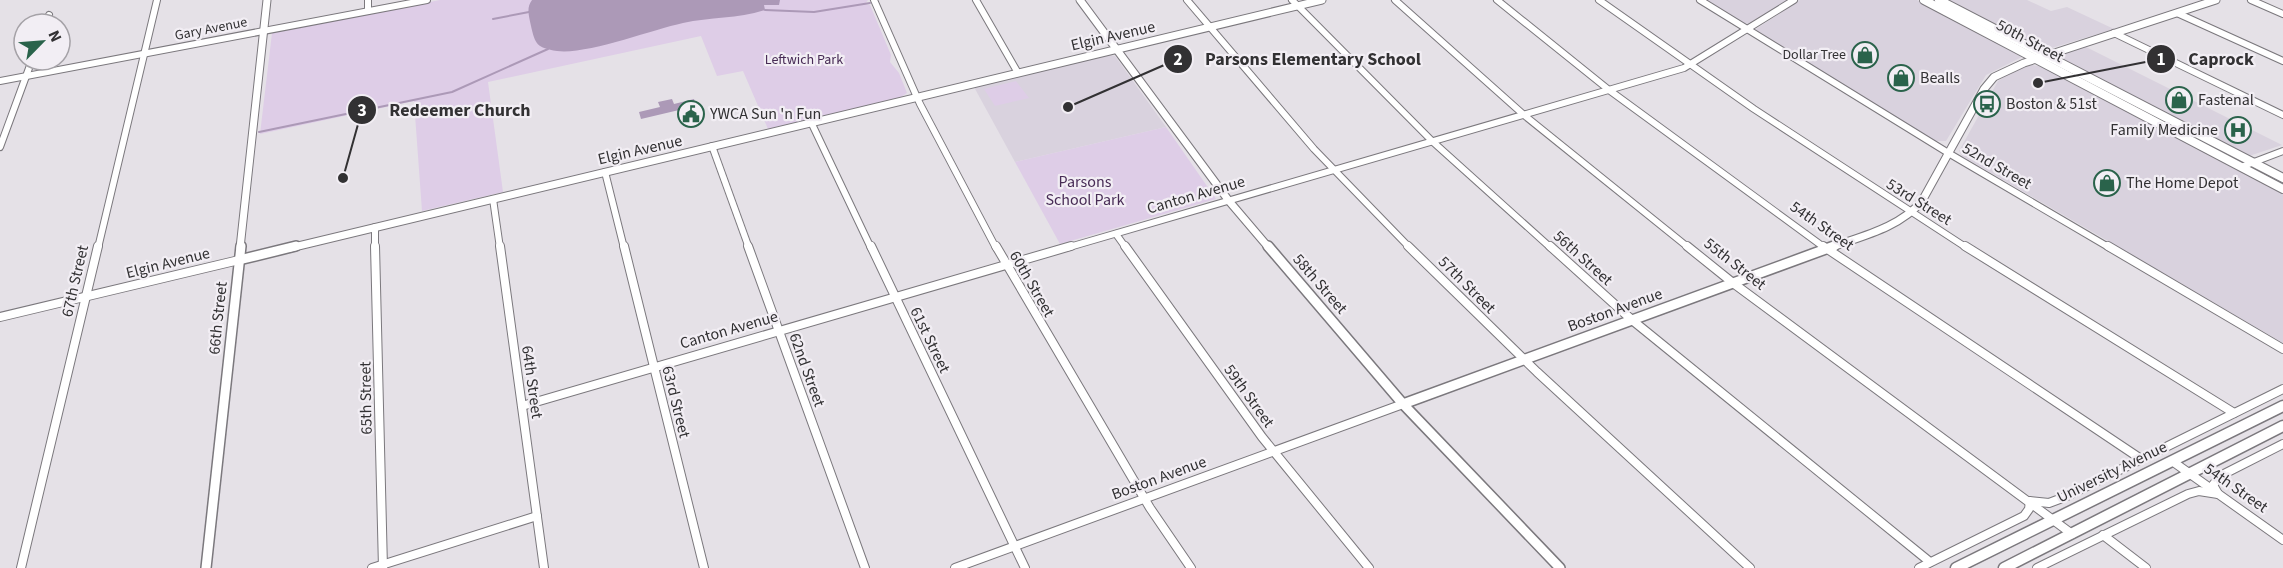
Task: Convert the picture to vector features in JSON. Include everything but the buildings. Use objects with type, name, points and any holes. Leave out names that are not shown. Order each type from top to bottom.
[{"type":"main road","name":"50th Street","points":[[1924,0],[2283,189]]},
{"type":"main road","name":"50th Street","points":[[1939,0],[2283,178]]},
{"type":"main road","name":"University Avenue","points":[[1956,568],[2283,406]]},
{"type":"main road","points":[[2004,568],[2283,426]]},
{"type":"street","name":"67th Street","points":[[21,568],[157,0]]},
{"type":"street","name":"66th Street","points":[[206,568],[267,0]]},
{"type":"street","points":[[368,0],[368,11]]},
{"type":"street","name":"Gary Avenue","points":[[0,81],[427,0]]},
{"type":"street","name":"60th Street","points":[[874,0],[917,97],[1006,266],[1145,499],[1191,568]]},
{"type":"street","points":[[976,0],[1018,73]]},
{"type":"street","name":"58th Street","points":[[1080,0],[1229,201],[1403,404],[1560,568]]},
{"type":"street","name":"57th Street","points":[[1187,0],[1334,170],[1522,360],[1749,568]]},
{"type":"street","name":"Elgin Avenue","points":[[0,317],[1210,27],[1294,3],[1322,0]]},
{"type":"street","name":"55th Street","points":[[1395,0],[1524,115],[1733,283],[2072,534]]},
{"type":"street","name":"54th Street","points":[[1497,0],[1609,90],[1827,249],[2140,459]]},
{"type":"street","name":"53rd Street","points":[[1599,0],[1689,66],[1911,214],[2234,413]]},
{"type":"street","name":"52nd Street","points":[[1700,0],[1950,154],[2283,349]]},
{"type":"street","name":"Canton Avenue","points":[[522,406],[1689,66],[1794,0]]},
{"type":"street","name":"Boston Avenue","points":[[955,568],[1888,226],[1911,214],[1922,201],[1989,81],[2000,72],[2045,55],[2216,0]]},
{"type":"street","points":[[2251,0],[2283,14]]},
{"type":"street","name":"56th Street","points":[[1294,3],[1432,141],[1632,320],[1930,562]]},
{"type":"street","points":[[2177,13],[2283,61]]},
{"type":"street","points":[[2114,33],[2283,115]]},
{"type":"street","points":[[0,147],[28,72]]},
{"type":"street","name":"61st Street","points":[[811,122],[1025,568]]},
{"type":"street","name":"62nd Street","points":[[712,146],[865,568]]},
{"type":"street","points":[[2241,167],[2283,151]]},
{"type":"street","name":"63rd Street","points":[[605,172],[704,568]]},
{"type":"street","name":"64th Street","points":[[493,199],[544,568]]},
{"type":"street","name":"65th Street","points":[[375,227],[383,566]]},
{"type":"street","name":"59th Street","points":[[1116,234],[1274,451],[1369,568]]},
{"type":"street","points":[[1919,568],[2024,516],[2029,509],[2030,501],[2049,503],[2283,389]]},
{"type":"street","points":[[2218,494],[2213,485],[2215,480],[2283,444]]},
{"type":"street","name":"54th Street","points":[[2172,461],[2283,540]]},
{"type":"street","points":[[2037,568],[2188,494],[2199,491],[2218,494]]},
{"type":"street","points":[[372,568],[537,516]]},
{"type":"street","points":[[2103,535],[2146,568]]},
{"type":"shaded area","points":[[532,0],[780,0],[779,5],[764,5],[765,10],[755,13],[683,23],[601,46],[557,51],[541,47],[536,41],[528,12]]},
{"type":"shaded area","points":[[1705,0],[1788,0],[1748,24],[1739,22]]},
{"type":"shaded area","points":[[1800,0],[1917,0],[2022,57],[1986,75],[1946,141],[1936,141],[1755,32],[1756,29]]},
{"type":"shaded area","points":[[1946,0],[2027,0],[2051,11],[2067,7],[2114,29],[2045,50]]},
{"type":"shaded area","points":[[2084,46],[2282,145],[2249,156],[2056,56]]},
{"type":"shaded area","points":[[1107,55],[1115,56],[1166,127],[1015,162],[974,87]]},
{"type":"shaded area","points":[[2032,65],[2043,67],[2283,193],[2283,343],[1962,156],[1959,151],[1998,81],[2012,72]]},
{"type":"shaded area","points":[[672,99],[674,104],[694,99],[696,106],[641,119],[639,112],[660,107],[658,102]]},
{"type":"green space","name":"Leftwich Park","points":[[440,0],[868,0],[865,4],[870,5],[891,55],[890,62],[899,73],[907,93],[901,97],[768,129],[743,71],[717,76],[701,36],[488,82],[503,192],[422,211],[414,101],[260,134],[272,33]]},
{"type":"green space","points":[[1016,81],[1029,98],[995,106],[984,89]]},
{"type":"green space","name":"Parsons School Park","points":[[1166,127],[1216,199],[1060,244],[1015,162]]},
{"type":"waterway","points":[[765,10],[814,12],[870,3]]},
{"type":"waterway","points":[[493,19],[529,12]]},
{"type":"waterway","points":[[259,132],[452,92],[548,49]]},
{"type":"place","name":"Dollar Tree","points":[[1865,55]]},
{"type":"place","name":"Bealls","points":[[1901,78]]},
{"type":"place","name":"Caprock","points":[[2038,83]]},
{"type":"place","name":"Fastenal","points":[[2179,100]]},
{"type":"place","name":"Boston & 51st","points":[[1987,104]]},
{"type":"place","name":"Parsons Elementary School","points":[[1068,107]]},
{"type":"place","name":"YWCA Sun 'n Fun","points":[[691,114]]},
{"type":"place","name":"Family Medicine","points":[[2238,130]]},
{"type":"place","name":"Redeemer Church","points":[[343,178]]},
{"type":"place","name":"The Home Depot","points":[[2107,183]]}]
